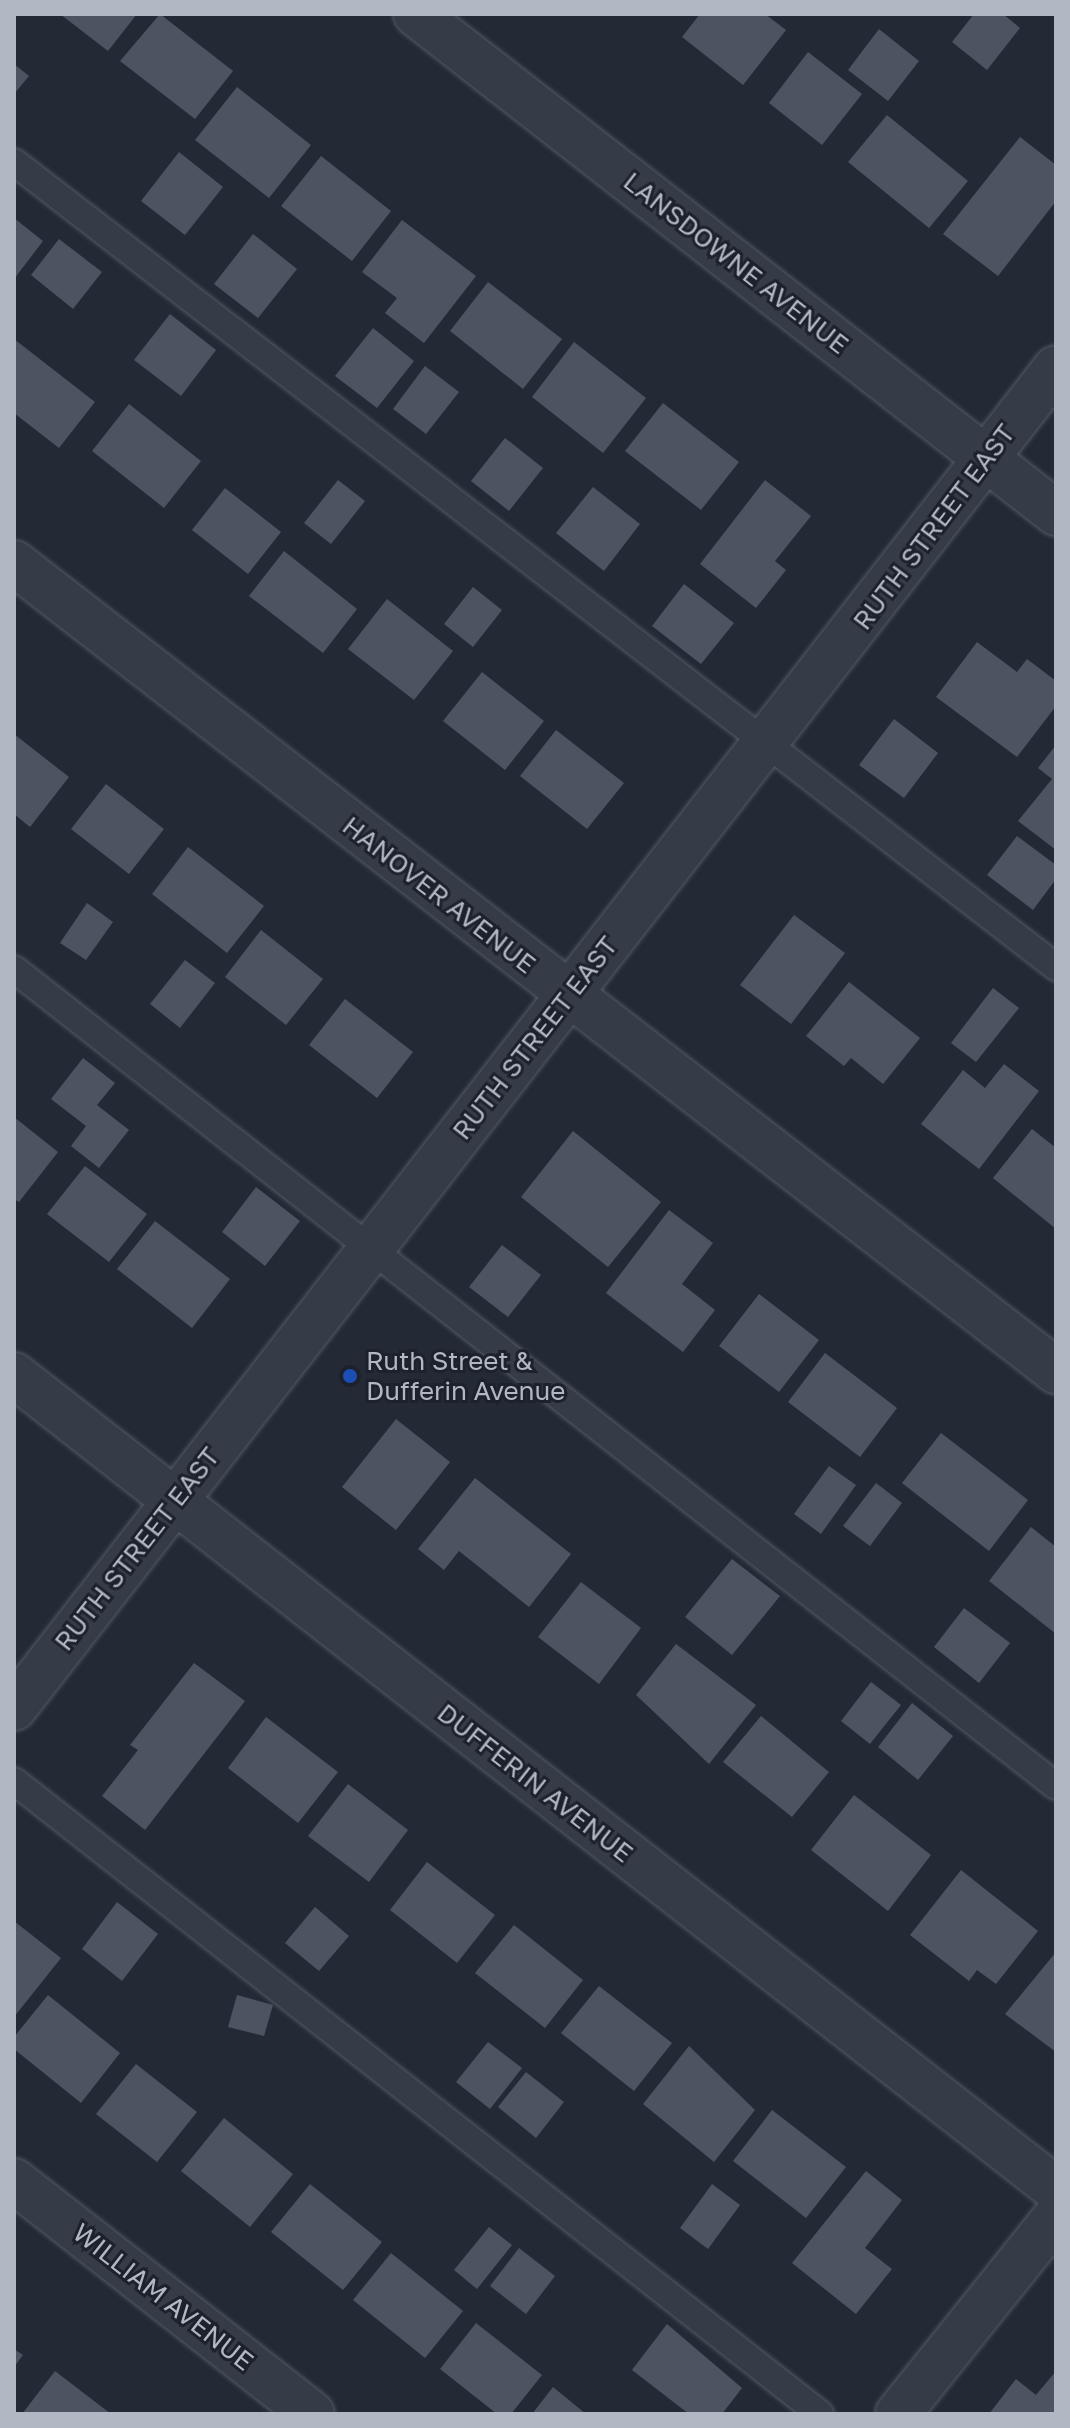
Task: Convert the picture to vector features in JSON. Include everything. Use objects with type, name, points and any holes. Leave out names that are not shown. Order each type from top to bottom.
[{"type":"street","name":"LANSDOWNE AVENUE","points":[[416,14],[1056,513]]},
{"type":"street","name":"RUTH STREET EAST","points":[[14,1708],[568,994],[769,745],[1056,368]]},
{"type":"street","name":"HANOVER AVENUE","points":[[14,563],[1056,1371]]},
{"type":"street","name":"DUFFERIN AVENUE","points":[[14,1375],[1056,2189]]},
{"type":"street","name":"WILLIAM AVENUE","points":[[14,2181],[312,2414]]},
{"type":"street","points":[[898,2414],[1056,2217]]},
{"type":"lane","points":[[14,162],[1056,967]]},
{"type":"lane","points":[[14,969],[373,1248],[406,1282],[1056,1786]]},
{"type":"lane","points":[[14,1781],[820,2414]]},
{"type":"building","points":[[60,14],[137,14],[108,51]]},
{"type":"building","points":[[160,14],[233,71],[195,119],[120,61]]},
{"type":"building","points":[[700,14],[765,14],[786,30],[743,85],[682,37]]},
{"type":"building","points":[[974,14],[1003,14],[1020,28],[987,70],[952,42]]},
{"type":"building","points":[[879,29],[919,61],[888,101],[848,70]]},
{"type":"building","points":[[808,52],[862,94],[822,145],[769,103]]},
{"type":"building","points":[[14,64],[29,76],[14,94]]},
{"type":"building","points":[[237,87],[311,145],[269,198],[195,140]]},
{"type":"building","points":[[887,115],[968,181],[929,228],[848,162]]},
{"type":"building","points":[[1020,137],[1056,165],[1056,201],[998,276],[943,234]]},
{"type":"building","points":[[179,152],[223,187],[185,235],[141,201]]},
{"type":"building","points":[[321,156],[391,211],[352,261],[281,206]]},
{"type":"building","points":[[14,218],[43,241],[14,279]]},
{"type":"building","points":[[402,220],[476,276],[424,343],[385,313],[397,298],[362,272]]},
{"type":"building","points":[[253,234],[297,269],[258,318],[214,284]]},
{"type":"building","points":[[59,239],[102,272],[73,309],[31,275]]},
{"type":"building","points":[[488,282],[562,339],[523,389],[450,331]]},
{"type":"building","points":[[170,314],[216,350],[181,396],[134,360]]},
{"type":"building","points":[[373,328],[414,361],[377,408],[335,376]]},
{"type":"building","points":[[14,339],[95,402],[59,448],[14,413]]},
{"type":"building","points":[[574,342],[646,398],[603,453],[532,397]]},
{"type":"building","points":[[425,366],[459,392],[426,434],[393,409]]},
{"type":"building","points":[[663,403],[739,462],[701,510],[625,451]]},
{"type":"building","points":[[129,404],[201,461],[164,508],[92,451]]},
{"type":"building","points":[[505,438],[543,468],[509,511],[471,481]]},
{"type":"building","points":[[338,480],[365,501],[331,544],[304,523]]},
{"type":"building","points":[[765,480],[811,516],[775,561],[786,570],[756,608],[700,564]]},
{"type":"building","points":[[593,487],[640,524],[604,571],[556,533]]},
{"type":"building","points":[[225,488],[281,532],[248,574],[192,530]]},
{"type":"building","points":[[284,551],[357,609],[323,653],[249,596]]},
{"type":"building","points":[[684,584],[734,623],[701,664],[652,626]]},
{"type":"building","points":[[473,587],[502,610],[473,647],[444,624]]},
{"type":"building","points":[[387,599],[453,651],[414,700],[348,649]]},
{"type":"building","points":[[977,642],[1017,672],[1027,659],[1056,681],[1056,706],[1017,757],[936,697]]},
{"type":"building","points":[[482,672],[544,721],[505,770],[443,721]]},
{"type":"building","points":[[894,719],[938,753],[904,798],[859,765]]},
{"type":"building","points":[[556,730],[624,783],[587,829],[520,776]]},
{"type":"building","points":[[14,734],[69,777],[30,827],[14,814]]},
{"type":"building","points":[[1056,745],[1056,850],[1018,821],[1052,779],[1038,768]]},
{"type":"building","points":[[106,784],[164,829],[129,874],[71,829]]},
{"type":"building","points":[[1017,836],[1056,865],[1056,879],[1033,910],[987,875]]},
{"type":"building","points":[[188,847],[264,906],[227,953],[152,894]]},
{"type":"building","points":[[87,903],[113,922],[86,960],[60,943]]},
{"type":"building","points":[[794,915],[845,953],[791,1024],[740,985]]},
{"type":"building","points":[[261,930],[323,979],[286,1025],[225,977]]},
{"type":"building","points":[[185,960],[215,983],[180,1028],[150,1004]]},
{"type":"building","points":[[849,982],[920,1038],[883,1084],[851,1058],[844,1066],[806,1036]]},
{"type":"building","points":[[993,988],[1019,1008],[976,1062],[951,1043]]},
{"type":"building","points":[[345,999],[413,1052],[377,1098],[309,1045]]},
{"type":"building","points":[[83,1058],[115,1083],[97,1105],[129,1130],[99,1168],[71,1146],[86,1126],[51,1099]]},
{"type":"building","points":[[1004,1064],[1039,1091],[979,1169],[921,1124],[963,1070],[985,1088]]},
{"type":"building","points":[[14,1117],[58,1152],[19,1202],[14,1199]]},
{"type":"building","points":[[1032,1129],[1056,1148],[1056,1229],[993,1178]]},
{"type":"building","points":[[573,1131],[661,1202],[608,1267],[521,1197]]},
{"type":"building","points":[[85,1166],[147,1214],[109,1262],[47,1214]]},
{"type":"building","points":[[256,1187],[300,1221],[265,1266],[222,1232]]},
{"type":"building","points":[[669,1210],[713,1243],[682,1284],[715,1310],[683,1352],[606,1293]]},
{"type":"building","points":[[155,1221],[230,1279],[192,1328],[117,1269]]},
{"type":"building","points":[[502,1245],[541,1275],[508,1317],[469,1287]]},
{"type":"building","points":[[759,1294],[819,1340],[779,1392],[719,1346]]},
{"type":"building","points":[[825,1353],[897,1408],[860,1457],[788,1402]]},
{"type":"building","points":[[396,1419],[450,1462],[396,1530],[342,1487]]},
{"type":"building","points":[[941,1433],[1028,1500],[989,1551],[902,1483]]},
{"type":"building","points":[[829,1466],[856,1485],[821,1534],[794,1514]]},
{"type":"building","points":[[475,1478],[571,1554],[529,1607],[459,1551],[444,1570],[418,1549]]},
{"type":"building","points":[[876,1483],[902,1503],[870,1546],[843,1526]]},
{"type":"building","points":[[1031,1527],[1056,1547],[1056,1634],[989,1581]]},
{"type":"building","points":[[732,1559],[780,1596],[732,1655],[685,1617]]},
{"type":"building","points":[[581,1582],[641,1628],[599,1684],[538,1637]]},
{"type":"building","points":[[964,1608],[1010,1643],[979,1683],[934,1647]]},
{"type":"building","points":[[676,1644],[756,1705],[709,1764],[636,1695]]},
{"type":"building","points":[[194,1663],[245,1701],[145,1830],[102,1796],[138,1750],[130,1745]]},
{"type":"building","points":[[871,1682],[901,1705],[870,1744],[841,1721]]},
{"type":"building","points":[[912,1703],[953,1736],[918,1780],[878,1747]]},
{"type":"building","points":[[761,1716],[829,1772],[792,1817],[723,1762]]},
{"type":"building","points":[[266,1717],[338,1772],[298,1823],[228,1768]]},
{"type":"building","points":[[348,1784],[408,1830],[369,1882],[308,1836]]},
{"type":"building","points":[[854,1795],[931,1855],[888,1911],[811,1850]]},
{"type":"building","points":[[427,1862],[495,1915],[457,1963],[390,1910]]},
{"type":"building","points":[[961,1870],[1038,1931],[996,1984],[977,1970],[969,1981],[910,1935]]},
{"type":"building","points":[[117,1902],[158,1934],[122,1981],[82,1949]]},
{"type":"building","points":[[315,1907],[349,1936],[319,1971],[285,1943]]},
{"type":"building","points":[[14,1921],[61,1958],[14,2017]]},
{"type":"building","points":[[514,1925],[583,1980],[545,2028],[475,1973]]},
{"type":"building","points":[[1056,1952],[1056,2052],[1005,2014]]},
{"type":"building","points":[[599,1986],[672,2043],[634,2091],[561,2033]]},
{"type":"building","points":[[48,1995],[120,2053],[81,2103],[14,2049],[14,2037]]},
{"type":"building","points":[[237,1995],[273,2005],[264,2036],[228,2027]]},
{"type":"building","points":[[488,2042],[522,2068],[490,2109],[456,2082]]},
{"type":"building","points":[[689,2046],[755,2110],[714,2162],[643,2104]]},
{"type":"building","points":[[136,2064],[197,2112],[157,2162],[96,2114]]},
{"type":"building","points":[[526,2072],[564,2102],[536,2138],[498,2107]]},
{"type":"building","points":[[772,2110],[846,2167],[806,2218],[733,2161]]},
{"type":"building","points":[[224,2118],[293,2174],[250,2227],[181,2171]]},
{"type":"building","points":[[866,2171],[902,2200],[865,2248],[892,2269],[856,2314],[792,2263]]},
{"type":"building","points":[[310,2184],[382,2242],[343,2290],[271,2232]]},
{"type":"building","points":[[712,2184],[740,2205],[708,2249],[680,2228]]},
{"type":"building","points":[[489,2227],[512,2245],[477,2289],[454,2270]]},
{"type":"building","points":[[519,2248],[555,2276],[526,2314],[490,2286]]},
{"type":"building","points":[[391,2253],[463,2311],[425,2358],[353,2300]]},
{"type":"building","points":[[476,2323],[542,2375],[511,2414],[497,2414],[440,2369]]},
{"type":"building","points":[[667,2324],[742,2388],[722,2414],[689,2414],[632,2370]]},
{"type":"building","points":[[14,2349],[23,2355],[14,2367]]},
{"type":"building","points":[[55,2371],[111,2414],[22,2414]]},
{"type":"building","points":[[1056,2371],[1056,2414],[989,2414],[1016,2379],[1036,2395]]},
{"type":"building","points":[[553,2387],[586,2414],[532,2414]]},
{"type":"place","name":"Ruth Street & Dufferin Avenue","points":[[350,1376]]}]
